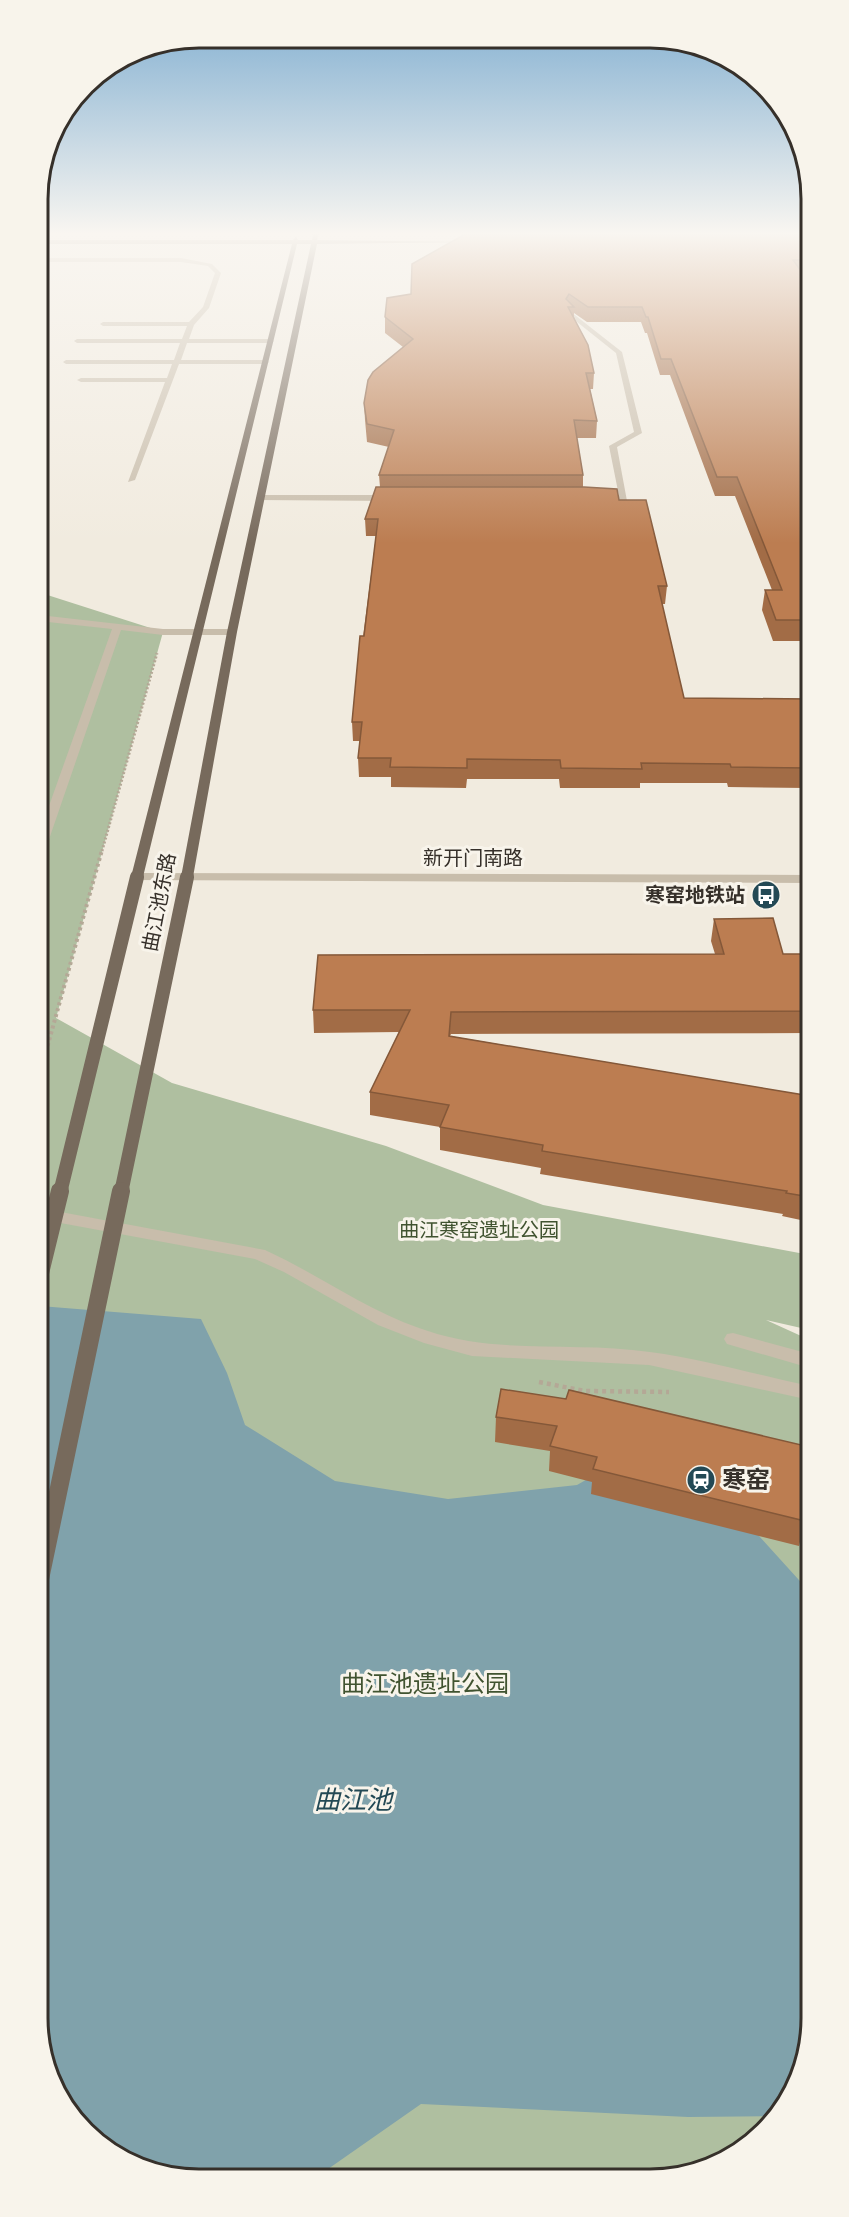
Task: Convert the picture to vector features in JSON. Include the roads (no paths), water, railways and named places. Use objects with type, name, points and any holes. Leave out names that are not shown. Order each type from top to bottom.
[{"type":"main road","name":"曲江池东路","points":[[48,1236],[272,336]]},
{"type":"main road","name":"曲江池东路","points":[[48,1541],[187,877],[232,632],[294,336]]},
{"type":"street","points":[[131,480],[186,336]]},
{"type":"street","points":[[589,498],[624,499],[613,446],[638,433],[619,352],[599,336]]},
{"type":"street","points":[[77,341],[271,341]]},
{"type":"street","points":[[66,362],[266,362]]},
{"type":"street","points":[[81,380],[170,380]]},
{"type":"street","points":[[261,498],[401,498]]},
{"type":"street","points":[[48,619],[163,632],[232,632]]},
{"type":"street","points":[[48,825],[117,628]]},
{"type":"street","name":"新开门南路","points":[[136,877],[801,879]]},
{"type":"street","points":[[48,1215],[259,1254],[290,1268],[384,1321],[424,1337],[472,1349],[649,1358],[801,1391]]},
{"type":"street","points":[[801,1351],[733,1339],[801,1358]]},
{"type":"water","name":"曲江池","points":[[48,1307],[201,1319],[227,1373],[245,1425],[335,1481],[448,1499],[577,1485],[619,1461],[731,1505],[801,1582],[801,2028],[790,2076],[770,2110],[765,2116],[688,2117],[421,2104],[328,2169],[189,2169],[150,2161],[115,2144],[99,2132],[79,2110],[59,2076],[48,2028]]},
{"type":"place","name":"寒窑地铁站","points":[[766,895]]},
{"type":"place","name":"寒窑","points":[[701,1480]]},
{"type":"park label","name":"曲江寒窑遗址公园","points":[[479,1230]]},
{"type":"park label","name":"曲江池遗址公园","points":[[425,1684]]}]
